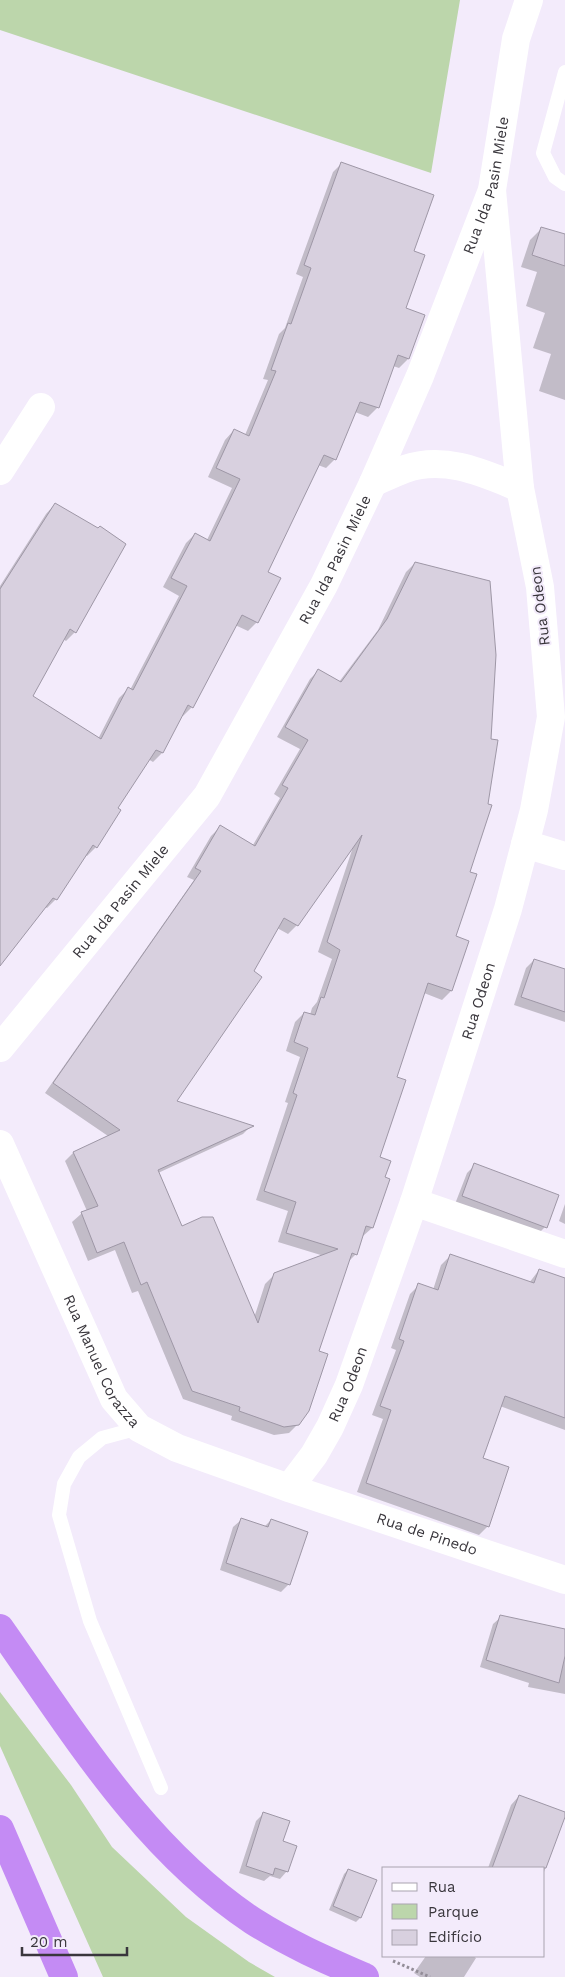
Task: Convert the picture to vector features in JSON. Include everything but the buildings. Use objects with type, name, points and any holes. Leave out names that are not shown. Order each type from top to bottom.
[{"type":"highway","points":[[0,1628],[124,1802],[165,1847],[206,1884],[252,1920],[298,1948],[365,1977]]},
{"type":"highway","points":[[0,1829],[64,1977]]},
{"type":"street","name":"Rua Ida Pasin Miele","points":[[0,1048],[207,796],[324,585],[373,483],[420,376],[492,190],[516,39],[529,0]]},
{"type":"street","name":"Rua Odeon","points":[[289,1488],[314,1455],[330,1427],[349,1385],[414,1202],[508,909],[534,810],[551,716],[540,587],[520,488],[492,190]]},
{"type":"street","points":[[0,471],[40,407]]},
{"type":"street","points":[[373,483],[407,468],[439,464],[470,468],[520,488]]},
{"type":"street","points":[[525,844],[565,856]]},
{"type":"street","name":"Rua Manuel Corazza","points":[[0,1144],[114,1399],[139,1428],[177,1448],[289,1488]]},
{"type":"street","points":[[414,1202],[565,1254]]},
{"type":"street","name":"Rua de Pinedo","points":[[289,1488],[565,1580]]},
{"type":"lane","points":[[565,72],[543,153],[555,177],[565,184]]},
{"type":"lane","points":[[139,1428],[102,1438],[78,1458],[64,1484],[59,1515],[90,1621],[161,1788]]},
{"type":"path","points":[[387,1959],[430,1977]]},
{"type":"green space","points":[[0,0],[460,0],[431,173],[0,30]]},
{"type":"green space","points":[[0,1692],[71,1785],[112,1847],[186,1917],[249,1962],[275,1977],[103,1977],[0,1746]]}]
